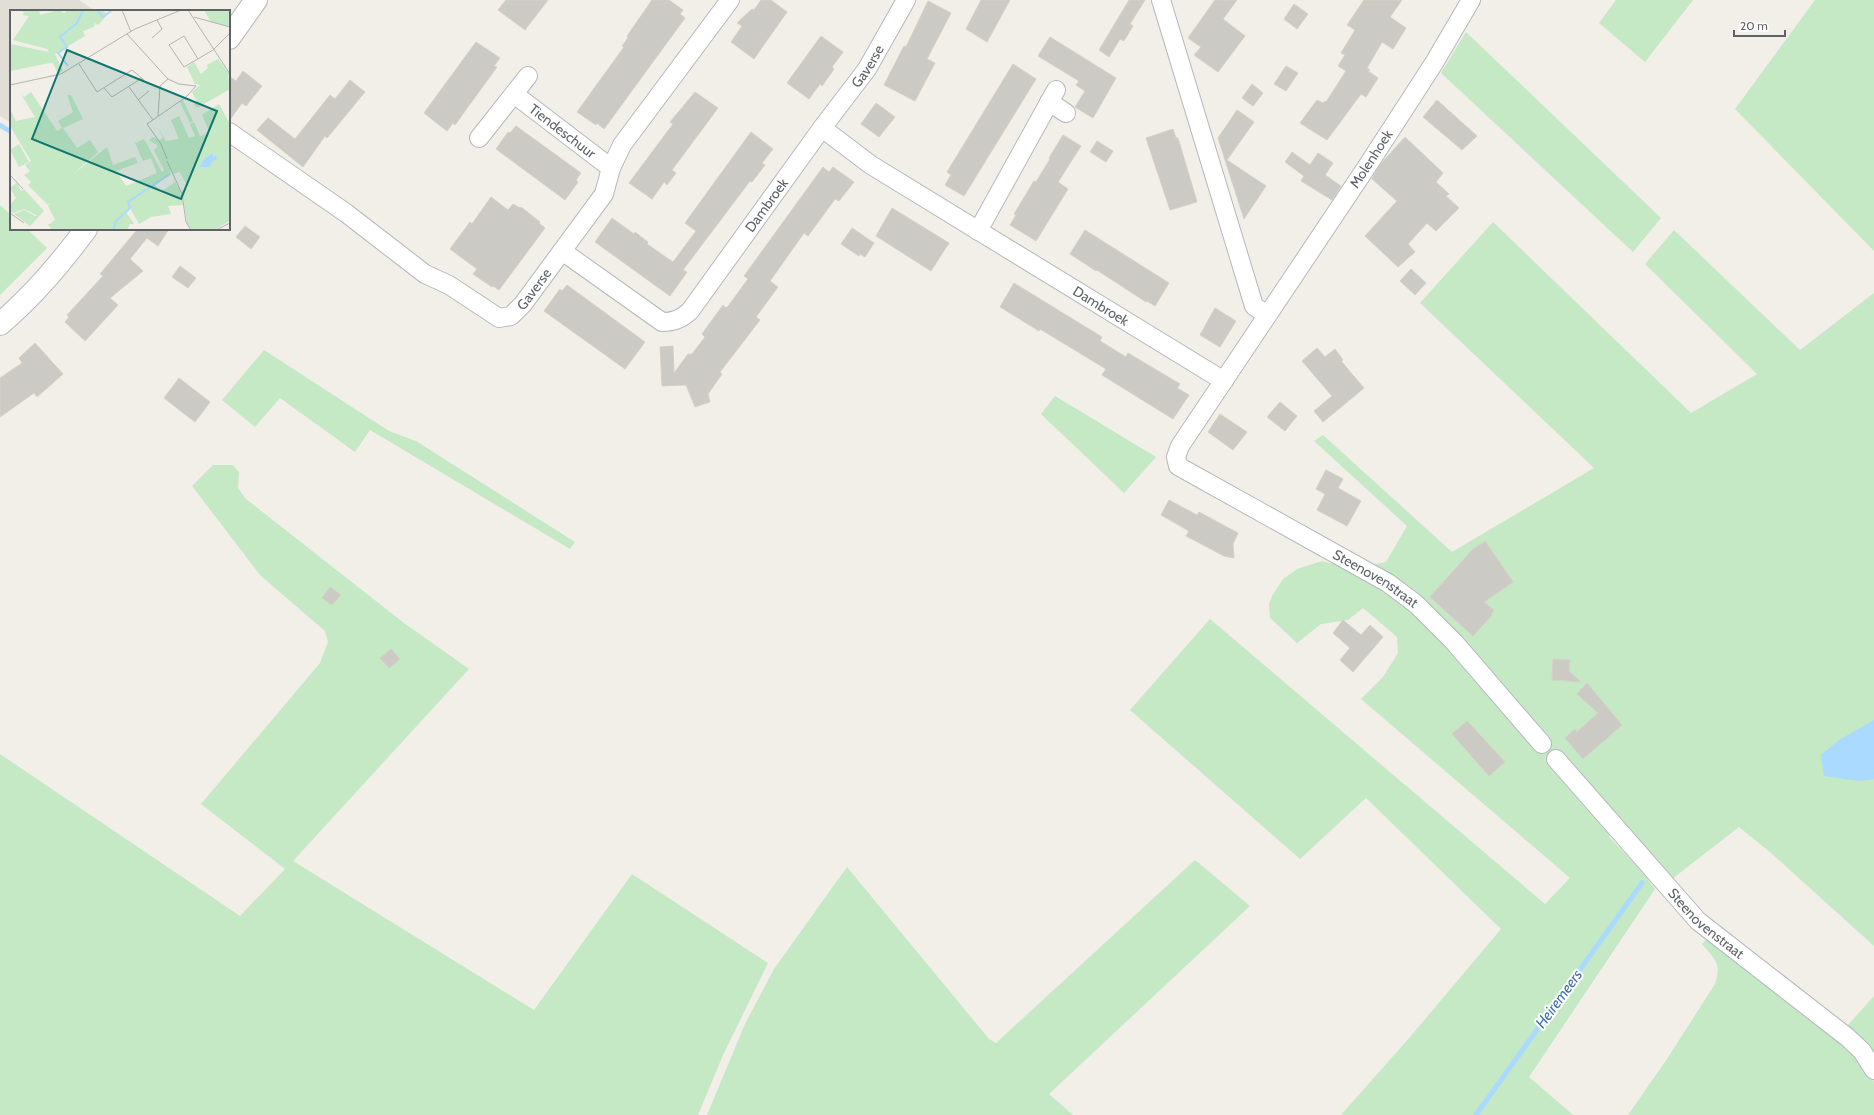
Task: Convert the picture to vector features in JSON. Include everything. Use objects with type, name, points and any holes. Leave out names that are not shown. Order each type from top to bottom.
[{"type":"street","points":[[230,37],[256,0]]},
{"type":"street","name":"Gaverse","points":[[230,133],[346,213],[425,274],[448,285],[498,318],[511,316],[523,304],[604,194],[610,168],[622,145],[730,0]]},
{"type":"street","name":"Gaverse","points":[[822,128],[867,69],[906,0]]},
{"type":"street","points":[[1161,0],[1254,306],[1267,315]]},
{"type":"street","name":"Molenhoek","points":[[1176,457],[1180,446],[1370,162],[1472,0]]},
{"type":"street","name":"Tiendeschuur","points":[[479,138],[528,76]]},
{"type":"street","name":"Tiendeschuur","points":[[514,94],[610,168]]},
{"type":"street","points":[[978,231],[1053,96],[1066,113]]},
{"type":"street","name":"Dambroek","points":[[562,252],[662,322],[672,322],[682,318],[690,311],[822,128],[871,165],[1224,381]]},
{"type":"street","points":[[0,324],[36,290],[64,258],[85,230]]},
{"type":"street","name":"Steenovenstraat","points":[[1176,457],[1178,466],[1388,583],[1416,604],[1454,642],[1542,744]]},
{"type":"street","name":"Steenovenstraat","points":[[1556,759],[1698,921],[1847,1037],[1862,1051],[1874,1070]]},
{"type":"shaded area","points":[[0,0],[79,0],[94,10],[10,10],[10,122],[0,116]]},
{"type":"green space","points":[[1616,0],[1693,0],[1645,62],[1599,23]]},
{"type":"green space","points":[[1815,0],[1874,0],[1874,251],[1735,109]]},
{"type":"green space","points":[[1466,32],[1661,218],[1633,252],[1441,73]]},
{"type":"green space","points":[[0,205],[10,214],[10,230],[28,230],[47,248],[0,295]]},
{"type":"green space","points":[[1493,222],[1691,413],[1757,374],[1645,264],[1674,230],[1800,350],[1874,293],[1874,946],[1771,853],[1739,827],[1672,879],[1622,822],[1609,837],[1640,869],[1655,889],[1529,1077],[1573,1115],[1341,1115],[1410,1037],[1501,929],[1366,798],[1300,859],[1130,710],[1210,619],[1545,904],[1570,878],[1361,699],[1383,677],[1398,653],[1397,637],[1363,608],[1348,620],[1321,624],[1297,643],[1270,618],[1269,604],[1272,596],[1283,579],[1297,569],[1322,561],[1354,569],[1386,562],[1407,526],[1314,441],[1323,435],[1452,552],[1594,468],[1420,303]]},
{"type":"green space","points":[[264,350],[389,431],[416,441],[575,542],[570,549],[370,430],[355,452],[280,398],[255,427],[222,400]]},
{"type":"green space","points":[[1055,396],[1156,457],[1124,493],[1041,414]]},
{"type":"green space","points":[[213,465],[233,465],[239,472],[238,488],[246,499],[404,623],[469,669],[293,861],[534,1010],[632,874],[768,963],[723,1055],[698,1115],[0,1115],[0,754],[240,916],[285,869],[201,804],[320,663],[328,642],[325,631],[260,575],[192,486]]},
{"type":"green space","points":[[1195,860],[1250,906],[1049,1094],[1073,1115],[707,1115],[745,1024],[774,969],[847,867],[989,1039],[996,1043]]},
{"type":"green space","points":[[1710,936],[1829,1029],[1866,1067],[1874,1082],[1874,1115],[1628,1115],[1667,1059],[1715,984],[1718,971],[1716,962],[1702,944]]},
{"type":"green space","points":[[1874,996],[1874,1056],[1848,1025]]},
{"type":"water","points":[[1874,720],[1874,779],[1859,781],[1824,776],[1821,755],[1839,740]]},
{"type":"building","points":[[506,0],[548,0],[525,30],[498,10]]},
{"type":"building","points":[[652,0],[669,0],[683,10],[680,14],[685,18],[604,129],[597,123],[596,125],[577,112],[624,47],[622,46],[628,38],[627,36]]},
{"type":"building","points":[[761,0],[771,0],[787,12],[754,59],[731,42],[742,26],[737,23],[752,9],[754,10]]},
{"type":"building","points":[[981,0],[1010,0],[987,42],[966,29]]},
{"type":"building","points":[[1129,0],[1145,0],[1130,24],[1133,26],[1124,41],[1120,39],[1109,57],[1099,50]]},
{"type":"building","points":[[1215,0],[1237,0],[1223,19],[1245,36],[1218,72],[1194,55],[1201,47],[1188,38]]},
{"type":"building","points":[[1364,0],[1402,0],[1390,17],[1406,28],[1393,49],[1382,42],[1367,68],[1370,70],[1368,71],[1378,78],[1366,97],[1361,94],[1327,140],[1300,123],[1317,100],[1323,103],[1325,101],[1326,102],[1346,71],[1338,66],[1345,55],[1341,53],[1355,30],[1347,25]]},
{"type":"building","points":[[928,1],[951,13],[927,59],[935,63],[915,101],[884,85],[904,46],[906,47]]},
{"type":"building","points":[[1294,4],[1308,14],[1297,29],[1284,19]]},
{"type":"building","points":[[821,36],[843,52],[832,67],[834,69],[822,86],[820,84],[809,99],[787,83]]},
{"type":"building","points":[[1050,37],[1116,78],[1093,118],[1075,107],[1085,91],[1076,85],[1079,81],[1038,56]]},
{"type":"building","points":[[476,42],[500,58],[494,66],[497,67],[455,125],[453,123],[447,131],[424,113]]},
{"type":"building","points":[[1013,64],[1036,79],[964,196],[945,185],[951,175],[947,172]]},
{"type":"building","points":[[1286,66],[1298,73],[1286,91],[1274,84]]},
{"type":"building","points":[[243,71],[262,86],[246,106],[242,103],[230,120],[230,77],[236,81]]},
{"type":"building","points":[[350,80],[365,92],[327,138],[325,136],[303,167],[257,130],[268,118],[295,139],[330,95],[335,99]]},
{"type":"building","points":[[1252,84],[1263,93],[1253,106],[1242,98]]},
{"type":"building","points":[[695,92],[718,108],[672,170],[676,173],[667,185],[664,182],[652,199],[629,183],[673,124],[670,122]]},
{"type":"building","points":[[1437,100],[1477,136],[1462,150],[1423,117]]},
{"type":"building","points":[[876,103],[895,117],[879,137],[861,124]]},
{"type":"building","points":[[1237,110],[1254,122],[1227,160],[1266,186],[1244,219],[1218,138]]},
{"type":"building","points":[[516,126],[581,173],[576,180],[578,182],[565,200],[496,149],[508,132],[510,133]]},
{"type":"building","points":[[1173,129],[1176,138],[1178,138],[1197,202],[1170,210],[1146,138]]},
{"type":"building","points":[[751,132],[773,149],[762,163],[765,165],[752,182],[750,181],[683,270],[687,272],[670,296],[595,242],[612,218],[634,234],[635,232],[648,242],[647,244],[673,262],[696,231],[685,223]]},
{"type":"building","points":[[1063,135],[1081,146],[1058,182],[1068,189],[1036,241],[1010,225],[1016,215],[1014,214],[1034,181],[1036,182]]},
{"type":"building","points":[[1405,137],[1443,173],[1436,182],[1449,194],[1446,196],[1459,208],[1436,231],[1427,223],[1408,244],[1415,252],[1398,267],[1365,236],[1397,201],[1372,179],[1379,166]]},
{"type":"building","points":[[1097,141],[1113,151],[1106,162],[1090,152]]},
{"type":"building","points":[[1292,152],[1310,165],[1318,153],[1333,163],[1325,175],[1341,186],[1332,200],[1301,181],[1304,176],[1285,162]]},
{"type":"building","points":[[823,167],[829,172],[833,167],[854,182],[839,201],[835,199],[808,236],[804,233],[770,281],[778,287],[756,317],[760,320],[720,372],[722,374],[708,394],[710,402],[695,407],[686,385],[662,386],[660,347],[673,346],[674,373],[688,354],[692,354],[705,337],[702,334],[723,305],[726,308],[729,305],[748,279],[744,276]]},
{"type":"building","points":[[491,197],[508,210],[513,204],[520,208],[521,207],[540,222],[539,223],[545,228],[499,290],[473,274],[477,269],[450,249],[470,222],[472,224]]},
{"type":"building","points":[[892,208],[949,243],[931,271],[876,236]]},
{"type":"building","points":[[245,226],[260,237],[251,249],[236,237]]},
{"type":"building","points":[[852,228],[874,243],[865,257],[860,254],[859,256],[841,244]]},
{"type":"building","points":[[134,230],[168,230],[158,246],[147,238],[130,259],[143,271],[110,298],[118,305],[85,341],[65,322],[69,317],[67,315],[103,276],[100,274],[136,231]]},
{"type":"building","points":[[1085,230],[1169,283],[1155,306],[1147,301],[1146,302],[1070,254]]},
{"type":"building","points":[[180,266],[196,278],[188,288],[172,277]]},
{"type":"building","points":[[1411,269],[1426,283],[1415,295],[1400,281]]},
{"type":"building","points":[[1014,283],[1102,337],[1100,341],[1126,357],[1128,353],[1180,384],[1177,388],[1189,395],[1173,419],[1102,375],[1106,369],[1040,329],[1039,331],[1000,307]]},
{"type":"building","points":[[567,285],[645,342],[625,369],[544,311],[560,289],[562,291]]},
{"type":"building","points":[[1215,308],[1236,321],[1220,347],[1200,335]]},
{"type":"building","points":[[35,343],[63,374],[37,397],[34,393],[0,417],[0,378],[22,363],[19,358]]},
{"type":"building","points":[[1317,348],[1325,357],[1335,349],[1343,360],[1341,361],[1364,388],[1323,422],[1314,411],[1332,396],[1302,361]]},
{"type":"building","points":[[179,378],[210,402],[195,422],[164,398]]},
{"type":"building","points":[[1280,402],[1297,416],[1285,431],[1267,417]]},
{"type":"building","points":[[1220,414],[1247,432],[1233,450],[1208,432]]},
{"type":"building","points":[[1326,470],[1343,479],[1338,488],[1361,501],[1347,526],[1317,510],[1325,494],[1316,489]]},
{"type":"building","points":[[1169,500],[1197,515],[1199,512],[1238,533],[1233,544],[1234,558],[1224,556],[1186,536],[1189,531],[1161,515]]},
{"type":"building","points":[[1485,541],[1513,582],[1484,602],[1494,610],[1491,614],[1492,615],[1473,636],[1430,597],[1472,550]]},
{"type":"building","points":[[330,587],[341,595],[332,605],[322,598]]},
{"type":"building","points":[[1343,620],[1361,635],[1370,625],[1383,637],[1353,672],[1340,660],[1350,648],[1333,633]]},
{"type":"building","points":[[391,649],[400,659],[389,668],[380,658]]},
{"type":"building","points":[[1553,659],[1570,660],[1569,671],[1581,682],[1552,680]]},
{"type":"building","points":[[1587,683],[1622,725],[1583,759],[1565,738],[1575,729],[1577,732],[1598,713],[1577,694]]},
{"type":"building","points":[[1467,721],[1505,762],[1489,776],[1452,734]]},
{"type":"waterway","points":[[0,125],[10,131]]},
{"type":"waterway","name":"Heiremeers","points":[[1476,1115],[1642,883]]}]
